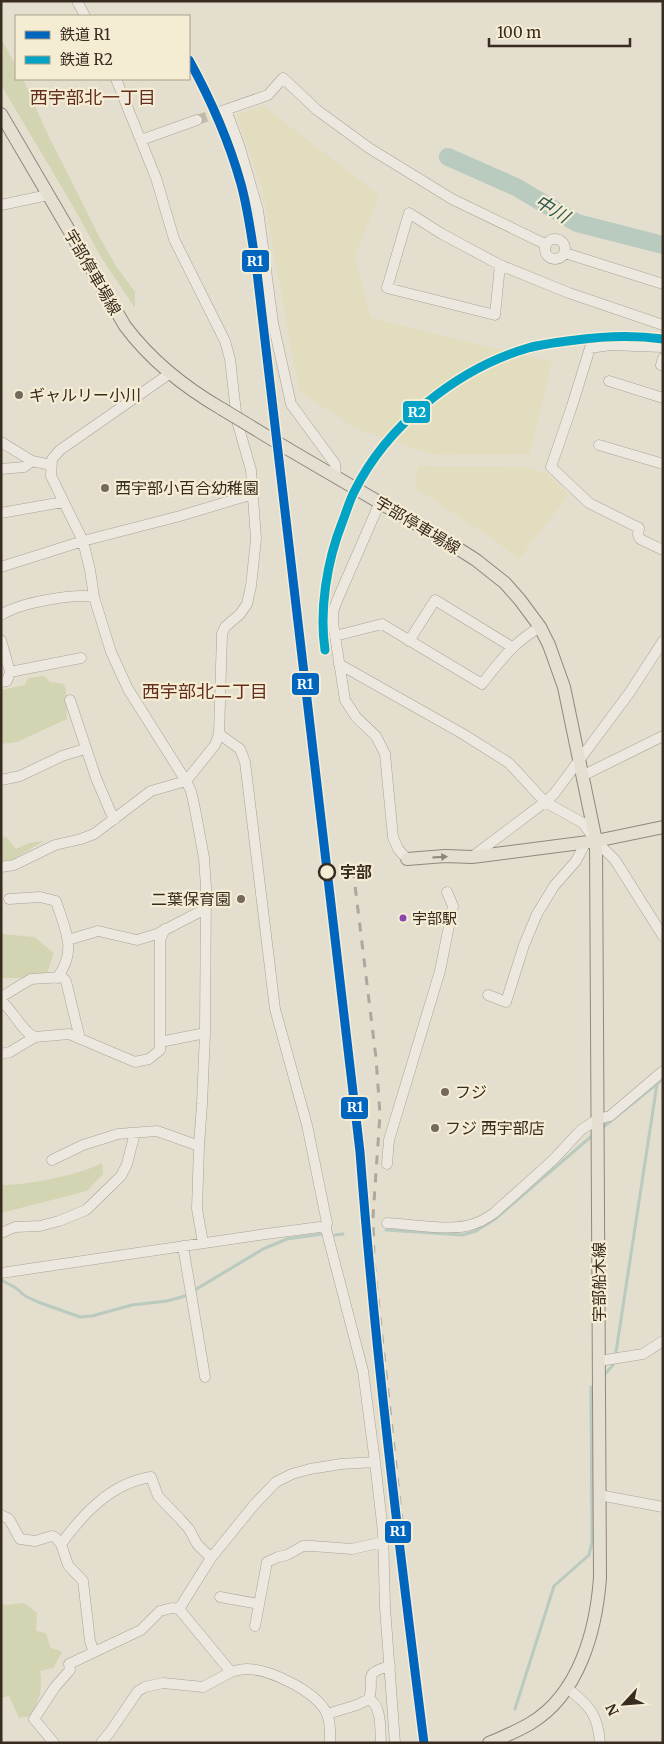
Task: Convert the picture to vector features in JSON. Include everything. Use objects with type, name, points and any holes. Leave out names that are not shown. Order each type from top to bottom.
[{"type":"main road","name":"宇部停車場線","points":[[1,114],[125,326],[138,343],[169,374],[203,398],[454,546],[491,571],[520,600],[540,627],[549,645],[564,687],[582,776],[591,842]]},
{"type":"main road","points":[[408,859],[445,856],[472,857],[591,842],[663,826]]},
{"type":"main road","name":"宇部船木線","points":[[489,1743],[531,1723],[548,1710],[567,1688],[583,1654],[598,1603],[600,1578],[598,1119],[591,842]]},
{"type":"street","points":[[77,1],[84,15]]},
{"type":"street","points":[[340,479],[335,464],[291,404],[282,355],[273,323],[258,210],[224,111],[268,95],[283,78],[317,110],[369,148],[452,199],[545,244],[556,238],[562,241],[565,246],[565,253],[663,284]]},
{"type":"street","points":[[1,867],[24,862],[55,845],[94,834],[151,791],[186,781],[216,745],[219,734],[222,634],[225,628],[240,614],[247,604],[251,586],[256,539],[251,470],[237,421],[230,359],[225,341],[174,239],[156,178],[116,80]]},
{"type":"street","points":[[141,140],[198,120]]},
{"type":"street","points":[[1,205],[48,196]]},
{"type":"street","points":[[500,265],[495,315],[387,288],[409,213],[442,234],[500,265],[569,293],[663,326]]},
{"type":"street","points":[[663,347],[610,345],[590,348],[551,467],[588,503],[639,528],[638,535],[640,539],[663,550]]},
{"type":"street","points":[[663,358],[661,365],[663,366]]},
{"type":"street","points":[[169,374],[55,454],[51,465],[51,476],[83,541],[94,597],[117,667],[186,781],[193,800],[204,858],[205,1033],[197,1209],[203,1243]]},
{"type":"street","points":[[610,381],[663,398]]},
{"type":"street","points":[[1,442],[32,461],[51,465]]},
{"type":"street","points":[[599,445],[663,464]]},
{"type":"street","points":[[1,469],[24,466],[32,461]]},
{"type":"street","points":[[1,567],[83,541],[180,516],[253,494]]},
{"type":"street","points":[[1,513],[63,502]]},
{"type":"street","points":[[380,502],[336,603],[334,612],[335,636],[343,692],[349,708],[363,726],[376,736],[386,754],[395,843],[402,854],[408,859]]},
{"type":"street","points":[[1,615],[22,606],[53,599],[94,597]]},
{"type":"street","points":[[409,641],[435,600],[512,647]]},
{"type":"street","points":[[335,636],[382,624],[482,684],[512,647],[540,627]]},
{"type":"street","points":[[1,640],[10,672],[7,681],[1,682]]},
{"type":"street","points":[[472,857],[554,794],[630,692],[663,641]]},
{"type":"street","points":[[10,672],[81,658]]},
{"type":"street","points":[[339,664],[463,734],[509,763],[545,802],[583,823],[591,842],[615,860],[663,936]]},
{"type":"street","points":[[70,700],[85,749],[115,819]]},
{"type":"street","points":[[219,734],[240,749],[244,762],[274,1009],[307,1125],[327,1223],[326,1229],[363,1371],[383,1542],[383,1583],[395,1743]]},
{"type":"street","points":[[582,776],[663,736]]},
{"type":"street","points":[[1,780],[20,776],[62,756],[85,749]]},
{"type":"street","points":[[488,995],[506,1002],[524,945],[537,914],[554,886],[591,842]]},
{"type":"street","points":[[387,1164],[389,1140],[440,970],[453,906],[447,892]]},
{"type":"street","points":[[9,899],[40,897],[56,901],[68,932],[65,967],[57,978]]},
{"type":"street","points":[[68,940],[98,931],[137,940],[157,934],[205,909]]},
{"type":"street","points":[[1,1001],[9,1007],[29,1035],[35,1037],[69,1034],[135,1062],[149,1059],[160,1050],[160,940],[165,929]]},
{"type":"street","points":[[1,997],[31,979],[62,977],[66,981],[80,1039]]},
{"type":"street","points":[[160,1042],[205,1033]]},
{"type":"street","points":[[1,1054],[10,1052],[35,1037]]},
{"type":"street","points":[[387,1223],[452,1227],[472,1225],[484,1220],[546,1166],[581,1130],[598,1119],[610,1116],[663,1071]]},
{"type":"street","points":[[52,1160],[82,1145],[118,1134],[157,1131],[199,1146]]},
{"type":"street","points":[[1,1232],[15,1226],[40,1226],[59,1221],[86,1210],[121,1176],[127,1164],[135,1133]]},
{"type":"street","points":[[1,1272],[320,1227],[326,1229]]},
{"type":"street","points":[[183,1246],[205,1377]]},
{"type":"street","points":[[599,1361],[643,1354],[663,1341]]},
{"type":"street","points":[[179,1609],[211,1558],[254,1505],[282,1478],[310,1469],[341,1464],[375,1462]]},
{"type":"street","points":[[60,1544],[79,1520],[100,1501],[116,1490],[151,1477],[158,1496],[185,1524],[197,1544],[211,1558]]},
{"type":"street","points":[[599,1495],[663,1507]]},
{"type":"street","points":[[1,1515],[9,1519],[20,1539],[35,1541],[52,1536],[60,1544],[68,1564],[83,1581],[90,1641],[94,1652]]},
{"type":"street","points":[[254,1626],[267,1562],[287,1555],[303,1546],[352,1550],[383,1542]]},
{"type":"street","points":[[220,1597],[258,1604]]},
{"type":"street","points":[[54,1743],[34,1719],[55,1687],[70,1670],[69,1664],[141,1630],[160,1611],[172,1608],[179,1609],[231,1672]]},
{"type":"street","points":[[328,1714],[358,1705],[369,1699],[371,1675],[374,1670],[390,1666]]},
{"type":"street","points":[[101,1743],[138,1691],[163,1683],[204,1687],[231,1672],[248,1669],[265,1672],[286,1680],[316,1700],[328,1714],[330,1743]]},
{"type":"street","points":[[567,1688],[586,1702],[593,1712],[599,1727],[600,1743]]},
{"type":"street","points":[[369,1699],[374,1702],[378,1712],[381,1743]]},
{"type":"shaded area","points":[[263,105],[379,195],[355,257],[371,318],[552,362],[530,454],[442,455],[427,453],[355,428],[299,391],[262,188],[236,115]]},
{"type":"shaded area","points":[[418,466],[524,467],[547,473],[569,495],[518,560],[496,541],[415,488]]},
{"type":"green space","points":[[1,38],[15,64],[15,80],[23,80],[49,137],[100,238],[116,266],[135,292],[135,308],[101,257],[1,85]]},
{"type":"green space","points":[[44,676],[50,682],[64,684],[67,719],[17,742],[1,744],[1,690],[25,685],[28,678]]},
{"type":"green space","points":[[1,837],[6,837],[16,849],[29,843],[44,841],[12,860],[1,861]]},
{"type":"green space","points":[[1,934],[34,937],[54,953],[47,972],[21,978],[1,978]]},
{"type":"green space","points":[[102,1163],[103,1174],[87,1191],[1,1213],[1,1185],[53,1178],[80,1172]]},
{"type":"green space","points":[[1,1603],[5,1605],[24,1603],[37,1613],[36,1631],[46,1633],[50,1647],[62,1652],[53,1668],[40,1671],[40,1695],[31,1716],[19,1718],[9,1696],[1,1698]]},
{"type":"waterway","name":"中川","points":[[448,157],[516,187],[577,223],[663,245]]},
{"type":"waterway","points":[[602,1128],[663,1079]]},
{"type":"waterway","points":[[616,1352],[657,1084]]},
{"type":"waterway","points":[[386,1230],[462,1235],[476,1231],[495,1219],[593,1135]]},
{"type":"waterway","points":[[1,1280],[38,1302],[80,1317],[92,1316],[132,1305],[167,1301],[185,1296],[263,1249],[287,1239],[322,1234]]},
{"type":"waterway","points":[[335,1235],[343,1234]]},
{"type":"waterway","points":[[606,1373],[613,1365]]},
{"type":"waterway","points":[[515,1709],[554,1586],[589,1555],[592,1542],[591,1387]]},
{"type":"tunnel","points":[[197,120],[221,112]]},
{"type":"railway","points":[[353,869],[376,1058],[380,1114],[373,1217],[374,1262],[404,1541],[412,1648]]},
{"type":"rail line","name":"R1","points":[[190,62],[205,90],[231,152],[246,206],[257,272],[360,1152],[388,1448],[424,1743]]},
{"type":"rail line","name":"R2","points":[[325,650],[323,635],[324,602],[328,569],[337,538],[352,496],[368,467],[385,444],[405,423],[450,385],[501,357],[528,348],[552,343],[598,338],[663,339]]},
{"type":"place","name":"ギャルリー小川","points":[[19,395]]},
{"type":"place","name":"西宇部小百合幼稚園","points":[[105,488]]},
{"type":"place","name":"宇部","points":[[327,872]]},
{"type":"place","name":"二葉保育園","points":[[241,899]]},
{"type":"place","name":"宇部駅","points":[[403,918]]},
{"type":"place","name":"フジ","points":[[445,1092]]},
{"type":"place","name":"フジ 西宇部店","points":[[435,1128]]},
{"type":"district","name":"西宇部北一丁目","points":[[93,98]]},
{"type":"district","name":"西宇部北二丁目","points":[[205,692]]}]
